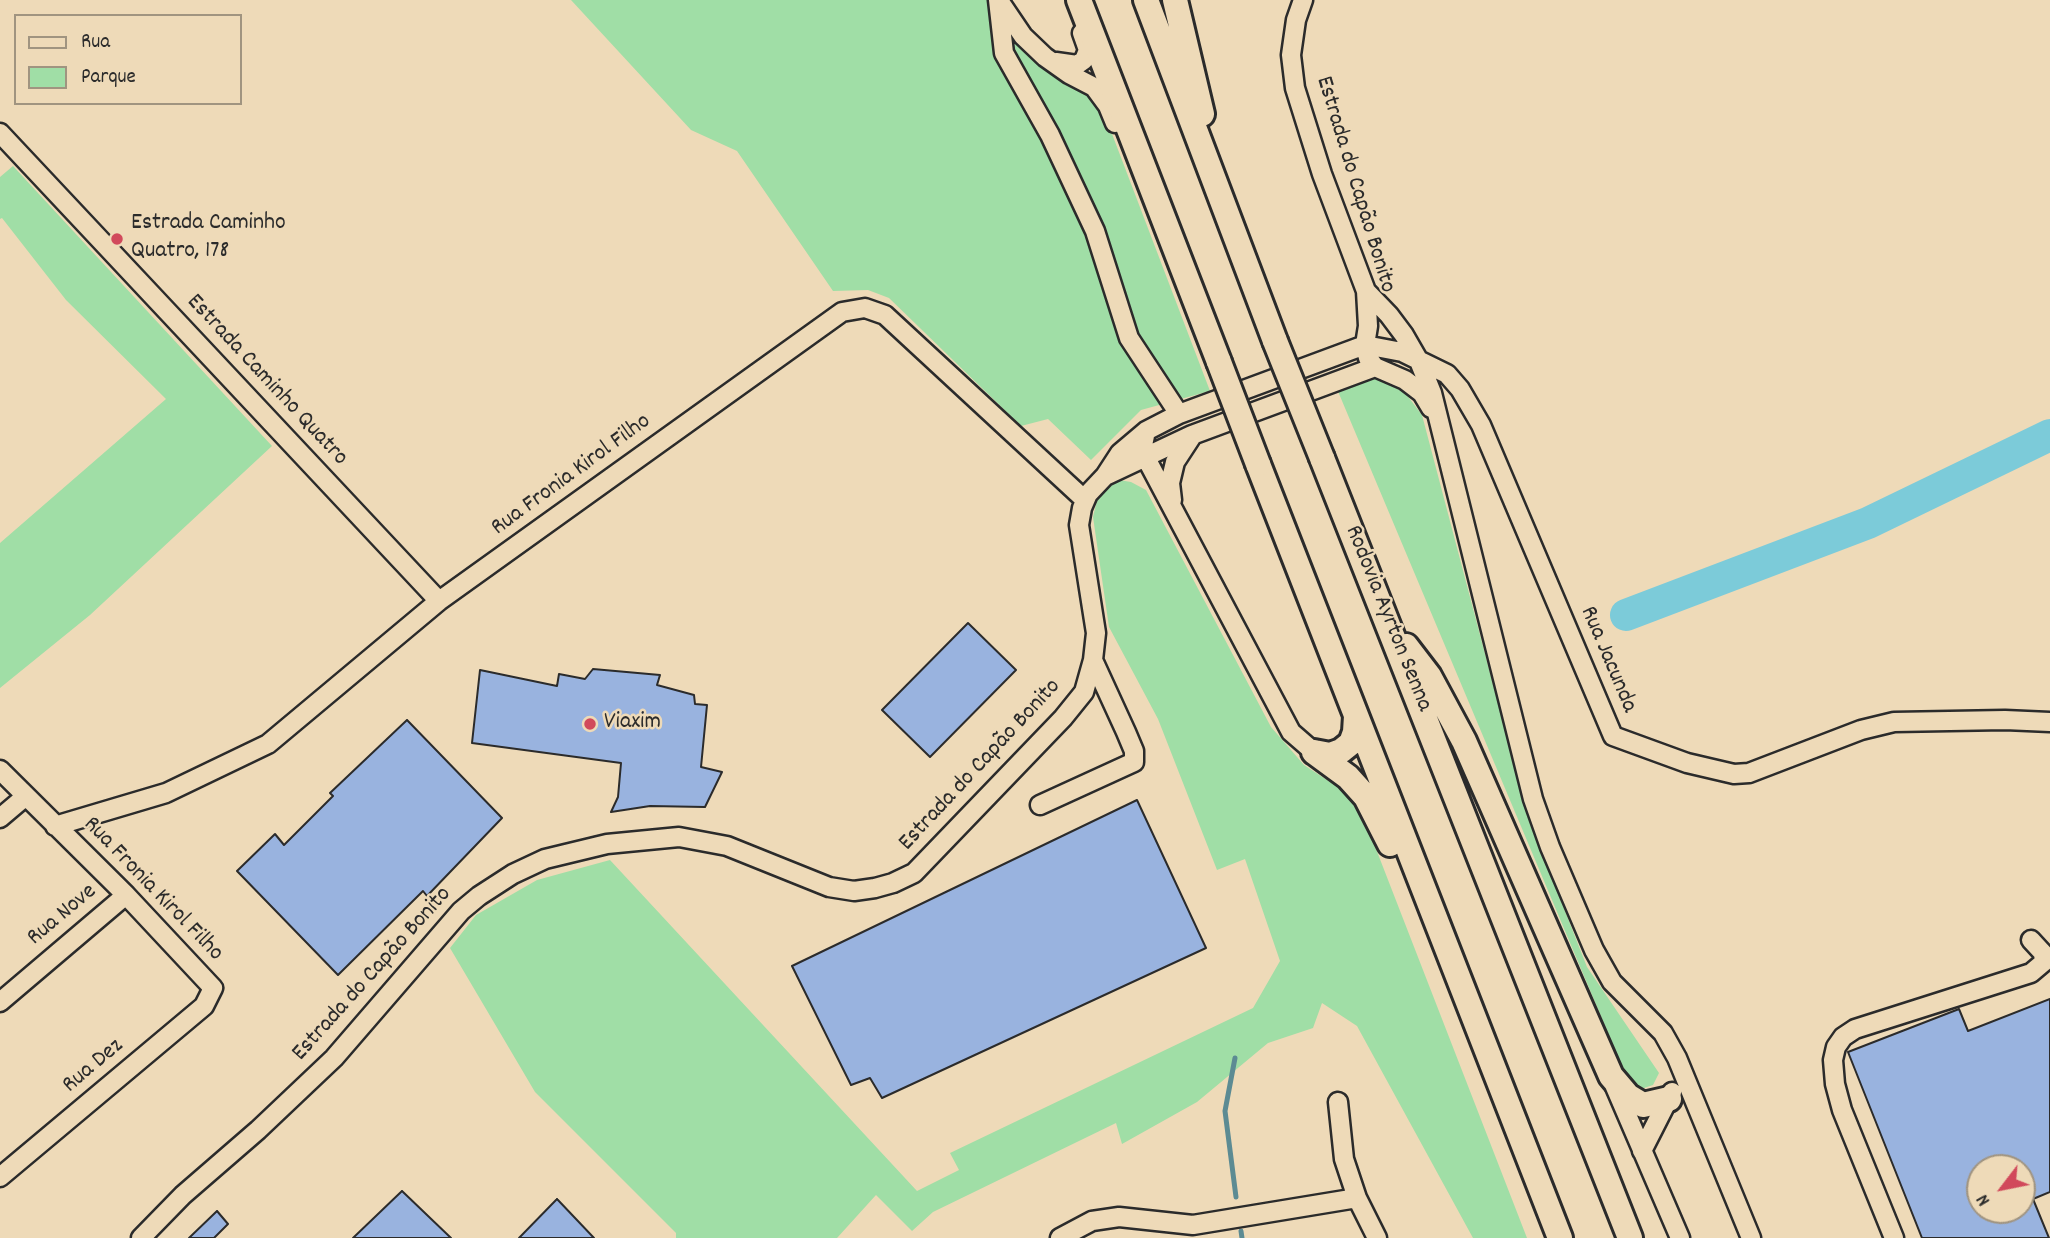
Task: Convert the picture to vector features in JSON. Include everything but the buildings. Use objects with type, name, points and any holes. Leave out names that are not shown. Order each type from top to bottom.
[{"type":"highway","points":[[1079,0],[1560,1238]]},
{"type":"highway","name":"Rodovia Ayrton Senna","points":[[1146,0],[1275,341],[1630,1238]]},
{"type":"highway","points":[[1175,0],[1201,104],[1210,170]]},
{"type":"highway","points":[[1390,627],[1429,676],[1464,741],[1611,1076],[1628,1096],[1643,1105],[1669,1099]]},
{"type":"highway","points":[[1314,752],[1330,755],[1351,743],[1356,732],[1356,716]]},
{"type":"highway","points":[[1314,752],[1348,777],[1366,797],[1382,826],[1498,1114],[1535,1175]]},
{"type":"street","points":[[998,0],[1023,36],[1069,74],[1094,87],[1108,106],[1162,240],[1183,268]]},
{"type":"street","points":[[998,0],[1004,53],[1050,135],[1095,231],[1129,338],[1179,414]]},
{"type":"street","points":[[1052,61],[1077,65],[1084,60],[1088,50],[1070,0]]},
{"type":"street","name":"Estrada do Capão Bonito","points":[[1303,0],[1296,20],[1291,55],[1295,89],[1322,174],[1366,291],[1366,345],[1368,358],[1375,367]]},
{"type":"street","name":"Estrada Caminho Quatro","points":[[0,133],[439,601]]},
{"type":"street","points":[[1366,291],[1389,315],[1419,361],[1432,393],[1534,799],[1550,847],[1594,950],[1612,982],[1663,1033],[1677,1058],[1751,1238]]},
{"type":"street","name":"Rua Fronia Kirol Filho","points":[[55,826],[166,793],[268,744],[439,601],[842,313],[865,308],[885,315],[1085,500]]},
{"type":"street","points":[[1085,500],[1120,453],[1146,431],[1179,414],[1366,345]]},
{"type":"street","name":"Rua Jacunda","points":[[1366,345],[1388,348],[1447,374],[1460,389],[1480,425],[1613,736],[1687,763],[1734,774],[1749,773],[1861,730],[1894,722],[2050,722]]},
{"type":"street","points":[[1105,476],[1192,435],[1375,367],[1405,380],[1422,393],[1439,420]]},
{"type":"street","points":[[1146,431],[1143,445],[1146,458],[1292,732],[1314,752]]},
{"type":"street","points":[[1173,507],[1170,484],[1175,462],[1192,435]]},
{"type":"street","name":"Estrada do Capão Bonito","points":[[141,1238],[183,1195],[258,1130],[334,1058],[461,911],[479,895],[513,874],[545,859],[607,844],[679,837],[727,846],[829,887],[855,891],[893,883],[914,873],[1063,718],[1084,692],[1093,660],[1096,633],[1079,525],[1085,500]]},
{"type":"street","points":[[1040,805],[1134,762],[1134,751],[1093,660]]},
{"type":"street","name":"Rua Fronia Kirol Filho","points":[[0,770],[126,895],[213,988]]},
{"type":"street","points":[[0,818],[26,796]]},
{"type":"street","name":"Rua Nove","points":[[0,1002],[126,895]]},
{"type":"street","points":[[1894,1238],[1842,1110],[1835,1084],[1833,1060],[1836,1047],[1843,1037],[1854,1030],[2031,973],[2044,962],[2043,953],[2031,940]]},
{"type":"street","name":"Rua Dez","points":[[0,1177],[204,1006],[213,988]]},
{"type":"street","points":[[1642,1151],[1676,1086],[1677,1058]]},
{"type":"street","points":[[1611,1076],[1680,1238]]},
{"type":"street","points":[[1338,1102],[1345,1159],[1357,1198],[1377,1238]]},
{"type":"street","points":[[1060,1238],[1092,1221],[1119,1217],[1194,1225],[1357,1198]]},
{"type":"green space","points":[[571,0],[992,0],[1011,36],[1044,67],[1101,105],[1210,391],[1141,410],[1091,460],[1048,419],[1021,426],[889,298],[868,290],[833,291],[737,151],[691,130]]},
{"type":"green space","points":[[13,166],[272,446],[90,615],[0,688],[0,543],[166,399],[66,300],[2,218],[0,219],[0,177]]},
{"type":"green space","points":[[1376,378],[1403,390],[1422,415],[1528,817],[1587,967],[1659,1073],[1653,1085],[1641,1089],[1629,1083],[1337,389]]},
{"type":"green space","points":[[1119,480],[1131,482],[1146,490],[1271,727],[1304,765],[1344,791],[1364,818],[1527,1238],[1473,1238],[1357,1026],[1322,1003],[1313,1028],[1268,1043],[1197,1102],[1122,1144],[1116,1123],[933,1212],[912,1231],[876,1195],[837,1238],[676,1238],[676,1233],[535,1092],[450,948],[476,915],[537,880],[610,860],[917,1191],[959,1170],[950,1153],[1253,1008],[1280,961],[1245,859],[1217,870],[1158,719],[1109,627],[1093,517],[1097,500],[1107,488]]},
{"type":"waterway","points":[[1626,615],[1868,523],[2050,435]]},
{"type":"waterway","points":[[1235,1058],[1225,1111],[1236,1197]]},
{"type":"waterway","points":[[1241,1231],[1242,1238]]},
{"type":"place","name":"Estrada Caminho Quatro, 178","points":[[117,239]]},
{"type":"place","name":"Viaxim","points":[[590,724]]}]
